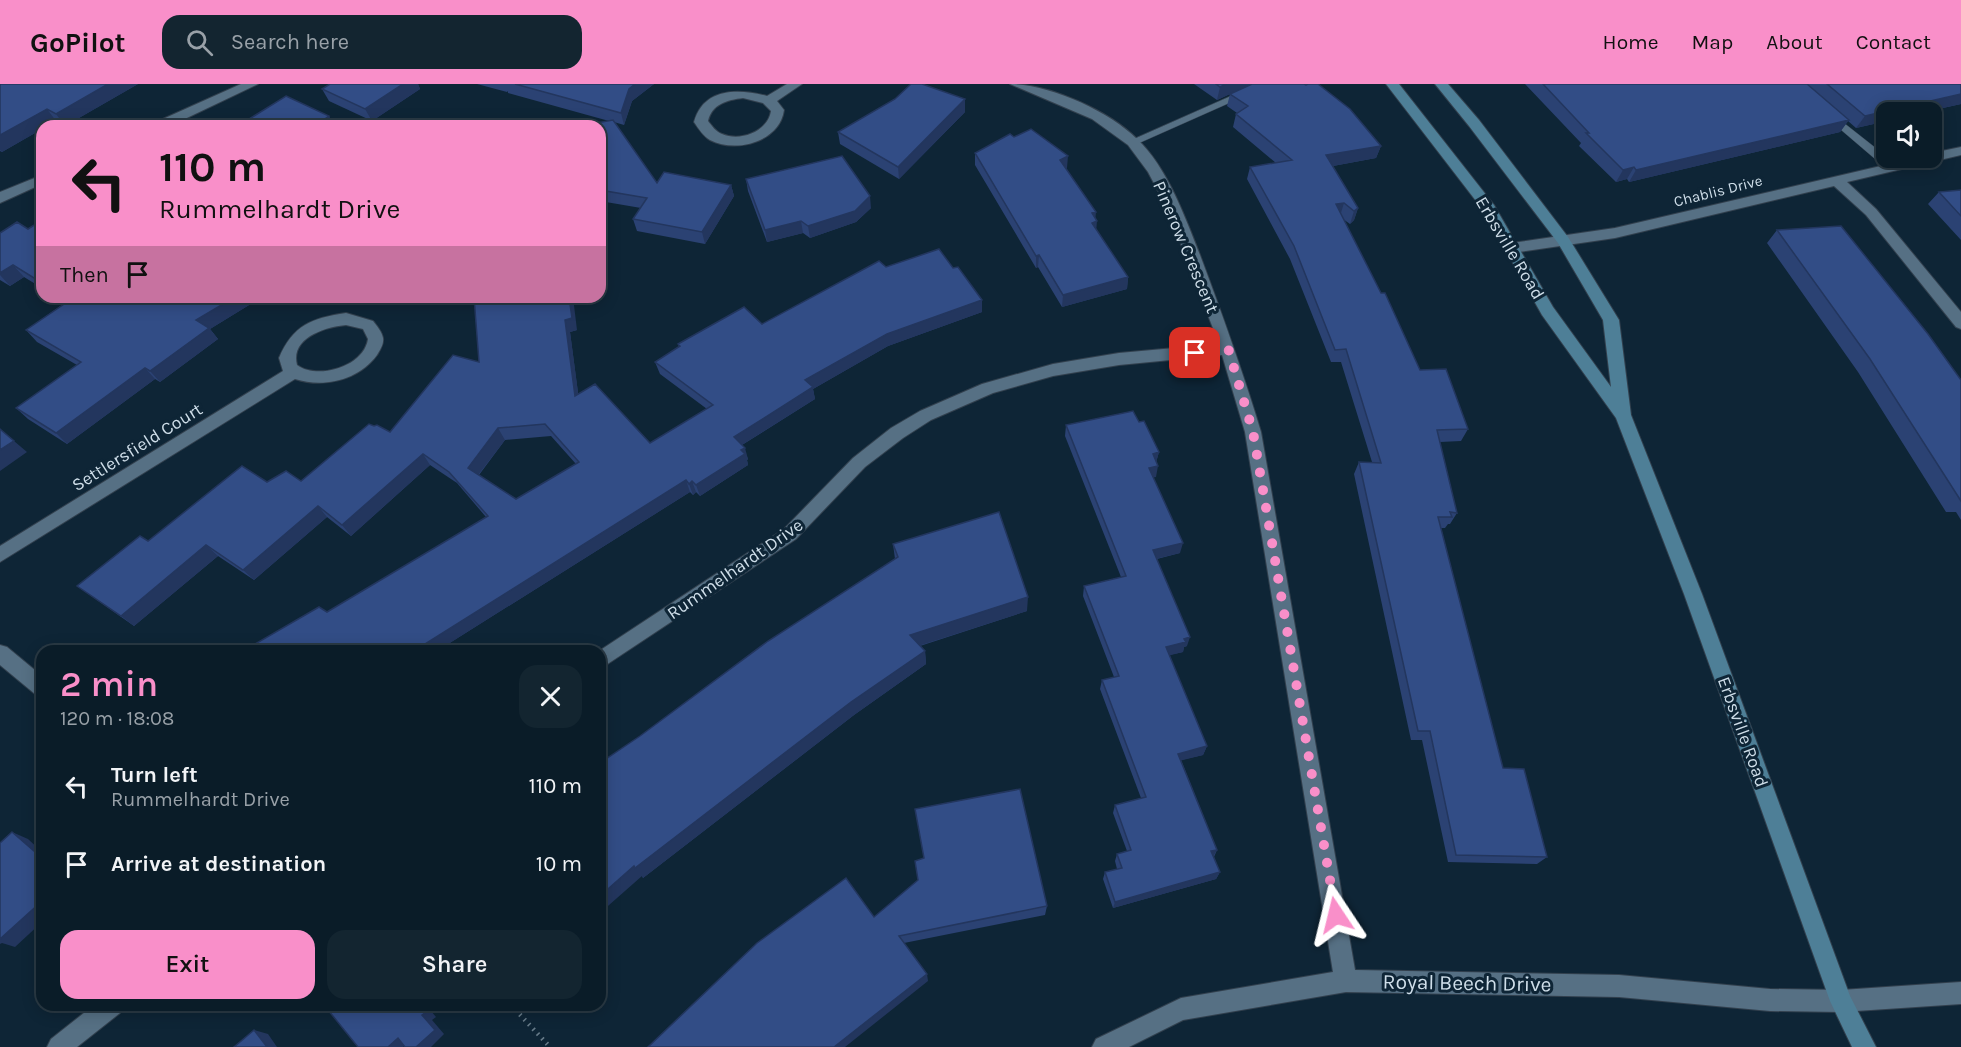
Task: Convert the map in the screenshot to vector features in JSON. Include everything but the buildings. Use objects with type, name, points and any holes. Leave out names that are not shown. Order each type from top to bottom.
[{"type":"main road","name":"Erbsville Road","points":[[1392,84],[1482,199],[1547,311],[1623,415]]},
{"type":"main road","name":"Erbsville Road","points":[[1441,84],[1474,123],[1563,240],[1611,320],[1623,415],[1693,594],[1841,1001],[1864,1047]]},
{"type":"street","points":[[172,120],[252,84]]},
{"type":"street","points":[[770,100],[796,84]]},
{"type":"street","name":"Pinerow Crescent","points":[[1016,84],[1059,99],[1097,116],[1133,142],[1154,171],[1174,208],[1228,348],[1253,432],[1346,981]]},
{"type":"street","points":[[730,95],[760,95],[770,100],[777,107],[779,114],[775,126],[754,138],[721,140],[705,131],[701,122],[706,108],[714,101],[730,95]]},
{"type":"street","name":"Chablis Drive","points":[[1942,155],[1961,151]]},
{"type":"street","name":"Chablis Drive","points":[[1512,249],[1616,233],[1888,168]]},
{"type":"street","points":[[1836,180],[1871,212],[1961,323]]},
{"type":"street","points":[[0,198],[36,181]]},
{"type":"street","points":[[346,319],[357,320],[368,325],[375,337],[374,347],[369,355],[364,362],[351,371],[333,378],[318,379],[304,377],[294,372],[289,363],[288,353],[294,342],[307,330],[321,323],[346,319]]},
{"type":"street","name":"Rummelhardt Drive","points":[[606,657],[790,534],[811,516],[870,452],[930,412],[994,385],[1027,375],[1118,359],[1228,348]]},
{"type":"street","name":"Settlersfield Court","points":[[0,555],[294,372]]},
{"type":"street","points":[[0,653],[36,683]]},
{"type":"street","name":"Royal Beech Drive","points":[[1104,1047],[1181,1010],[1346,981],[1619,986],[1770,1000],[1841,1001],[1961,993]]},
{"type":"street","points":[[60,1047],[105,1011]]},
{"type":"lane","points":[[1133,142],[1267,84]]},
{"type":"lane","points":[[1819,106],[1876,154]]},
{"type":"path","points":[[517,1011],[550,1047]]},
{"type":"route","points":[[1195,353],[1228,348],[1253,432],[1336,915]]}]
